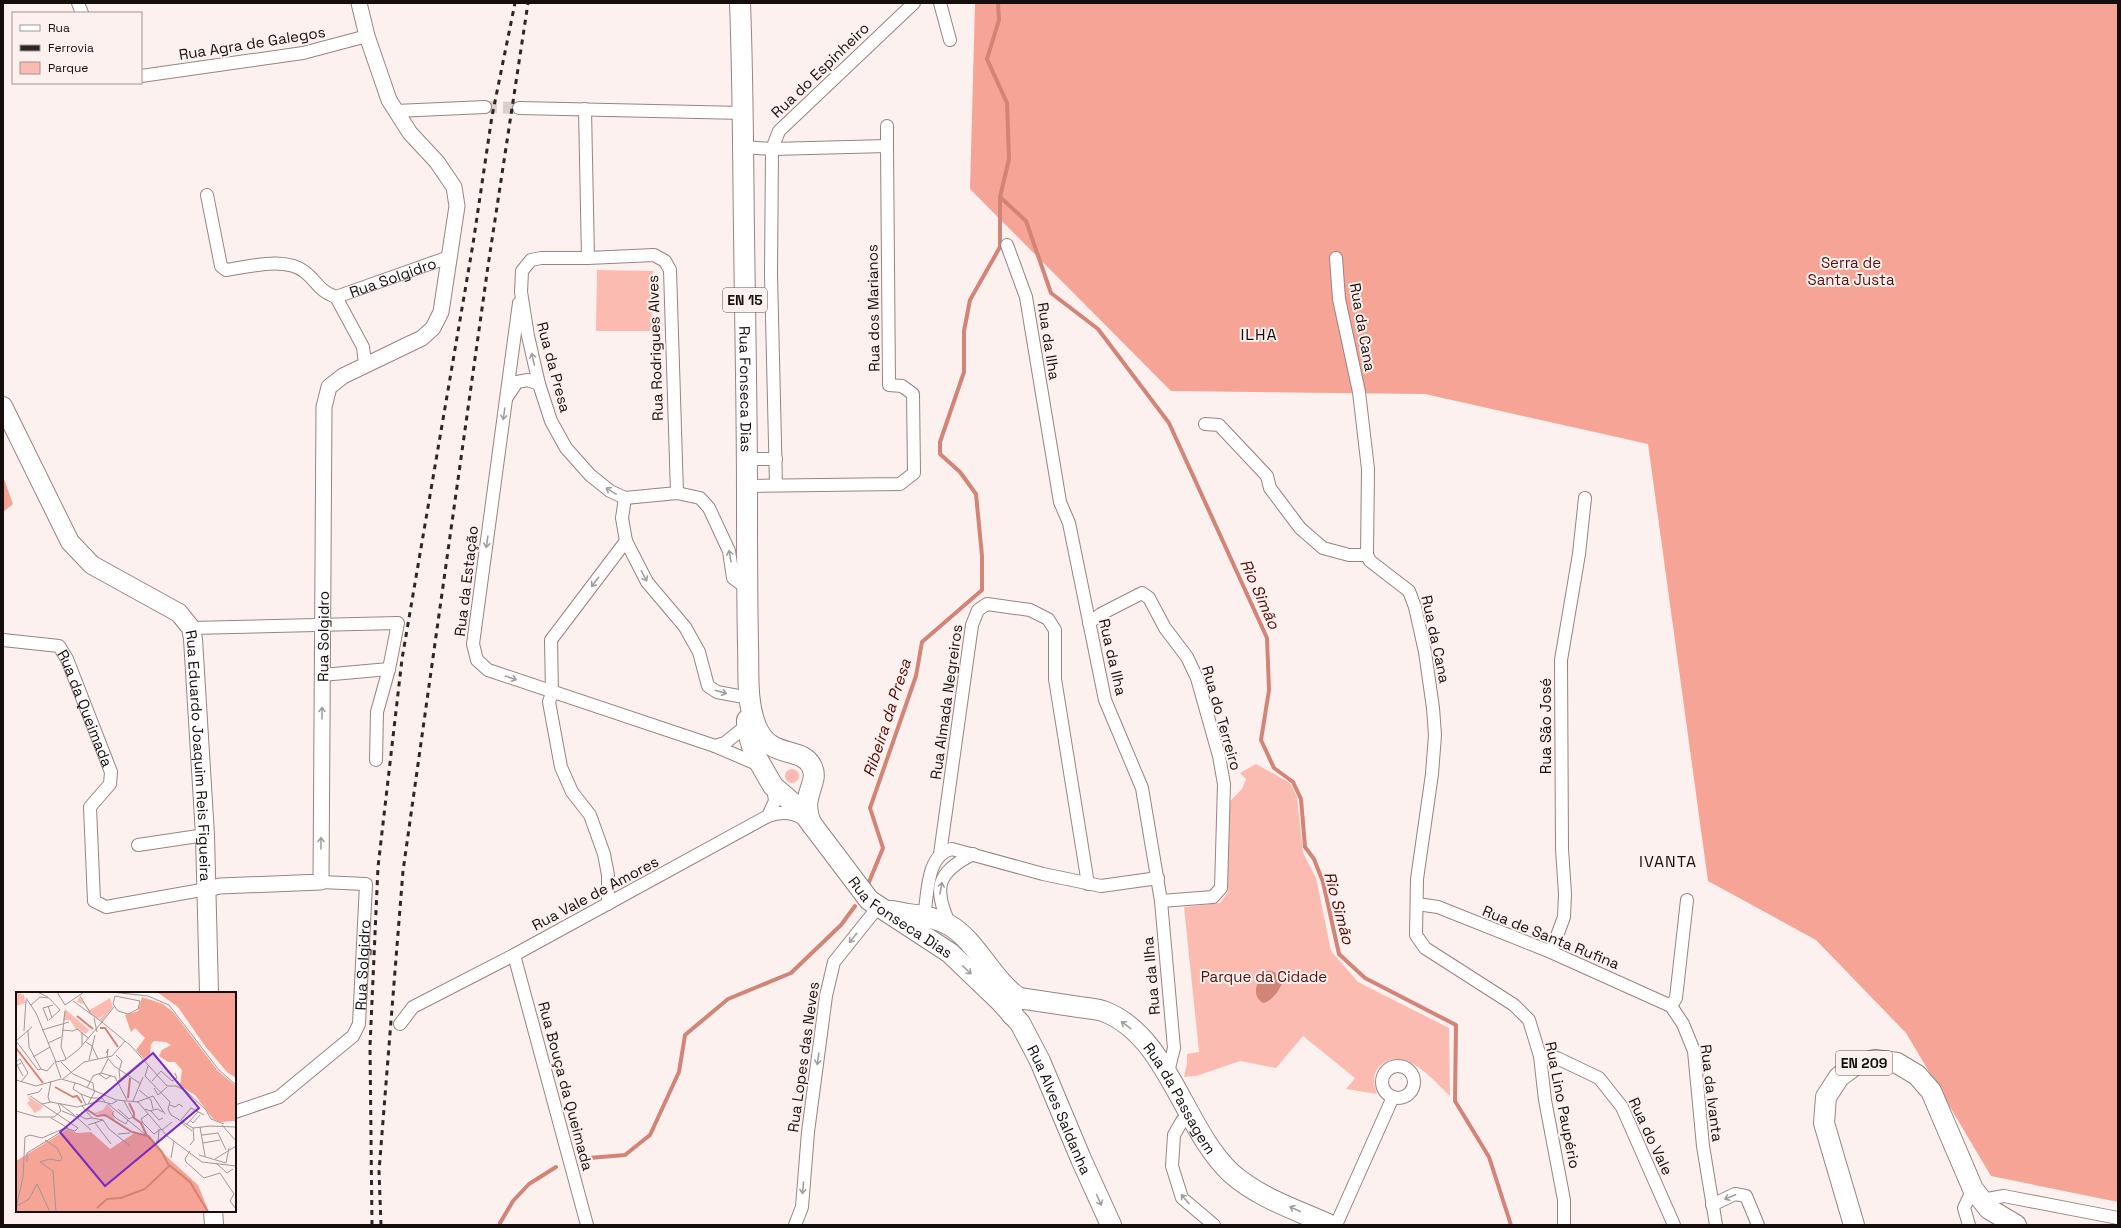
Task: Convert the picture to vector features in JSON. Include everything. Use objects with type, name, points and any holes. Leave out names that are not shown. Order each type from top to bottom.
[{"type":"main road","name":"Rua Fonseca Dias","points":[[740,3],[743,114],[747,486],[747,588],[744,720],[754,753],[783,788],[806,808],[812,824],[862,892],[878,908],[950,953],[1010,1005]]},
{"type":"main road","name":"Rua Eduardo Joaquim Reis Figueira","points":[[3,406],[70,542],[92,566],[179,613],[191,628],[193,639],[205,835],[209,992]]},
{"type":"main road","name":"Rua Fonseca Dias","points":[[744,720],[760,735],[765,742],[783,752],[804,757],[813,768],[813,783],[783,788]]},
{"type":"main road","name":"Rua Fonseca Dias","points":[[783,752],[770,772],[783,788]]},
{"type":"main road","points":[[878,908],[924,916],[950,925],[961,935],[1004,985],[1010,1005]]},
{"type":"main road","points":[[924,916],[929,930],[950,953]]},
{"type":"main road","name":"Rua da Passagem","points":[[1010,1005],[1102,1011],[1120,1020],[1134,1030],[1146,1043],[1190,1116],[1216,1155],[1232,1173],[1249,1186],[1281,1203],[1330,1225]]},
{"type":"main road","name":"Rua Alves Saldanha","points":[[1010,1005],[1040,1061],[1081,1160],[1111,1225]]},
{"type":"main road","name":"EN 209","points":[[1854,1225],[1824,1123],[1826,1097],[1839,1077],[1855,1065],[1875,1060],[1898,1063],[1917,1075],[1931,1091],[1977,1194],[1989,1209],[2016,1225]]},
{"type":"main road","points":[[213,1212],[214,1225]]},
{"type":"street","name":"Rua Solgidro","points":[[236,1112],[279,1097],[353,1036],[359,1024],[366,884],[321,882],[324,407],[329,387],[343,376],[365,364],[422,338],[434,328],[441,312],[457,206],[454,187],[437,162],[410,133],[390,100],[367,36],[359,3]]},
{"type":"street","name":"Rua do Espinheiro","points":[[772,149],[779,131],[914,3]]},
{"type":"street","points":[[940,3],[950,40]]},
{"type":"street","name":"Rua Agra de Galegos","points":[[142,76],[303,53],[367,36]]},
{"type":"street","points":[[396,111],[485,107]]},
{"type":"street","points":[[519,108],[743,114]]},
{"type":"street","points":[[585,109],[588,258]]},
{"type":"street","name":"Rua dos Marianos","points":[[747,486],[900,484],[914,473],[913,394],[902,386],[889,385],[887,126]]},
{"type":"street","points":[[743,147],[772,149],[887,146]]},
{"type":"street","points":[[772,149],[772,274],[776,485]]},
{"type":"street","points":[[207,195],[221,266],[226,270],[273,264],[291,265],[305,272],[323,292],[336,297],[363,347],[365,364]]},
{"type":"street","name":"Rua da Ilha","points":[[1007,245],[1026,297],[1060,502],[1068,524],[1105,700],[1142,788],[1161,901],[1174,1048],[1167,1076]]},
{"type":"street","name":"Rua Rodrigues Alves","points":[[588,258],[654,255],[665,262],[670,270],[677,493]]},
{"type":"street","name":"Rua Solgidro","points":[[336,297],[449,257]]},
{"type":"street","name":"Rua da Presa","points":[[588,258],[541,258],[531,260],[522,271],[521,292],[528,336],[539,384],[551,421],[566,448],[590,475],[610,491],[625,498]]},
{"type":"street","name":"Rua da Cana","points":[[1336,258],[1339,299],[1358,392],[1368,469],[1367,555],[1370,561],[1409,591],[1417,615],[1429,680],[1435,734],[1432,774],[1417,879],[1417,904]]},
{"type":"street","name":"Rua da Estação","points":[[521,292],[473,644],[477,660],[488,670],[552,693],[734,753],[783,788]]},
{"type":"street","points":[[506,397],[517,382],[528,380],[539,384]]},
{"type":"street","points":[[1204,424],[1219,425],[1267,476],[1270,488],[1300,528],[1323,548],[1349,556],[1367,555]]},
{"type":"street","points":[[746,459],[776,459]]},
{"type":"street","points":[[747,588],[733,578],[729,551],[709,508],[700,498],[677,493],[625,498],[622,518],[626,541],[647,582],[685,627],[699,652],[708,686],[717,692],[744,720],[760,746],[783,752]]},
{"type":"street","name":"Rua São José","points":[[1551,952],[1564,917],[1565,894],[1562,849],[1561,660],[1579,554],[1585,498]]},
{"type":"street","points":[[608,904],[608,875],[604,854],[590,816],[572,792],[561,767],[549,702],[552,693],[551,640],[626,541]]},
{"type":"street","name":"Rua do Terreiro","points":[[1089,623],[1101,614],[1142,593],[1149,598],[1165,628],[1187,657],[1197,678],[1219,756],[1224,784],[1221,888],[1218,894],[1213,896],[1161,901]]},
{"type":"street","name":"Rua Almada Negreiros","points":[[924,916],[932,868],[940,854],[972,625],[978,610],[987,604],[1030,610],[1048,619],[1055,630],[1055,679],[1088,884]]},
{"type":"street","points":[[191,628],[398,623],[390,669],[378,712],[376,760]]},
{"type":"street","name":"Rua da Queimada","points":[[3,640],[59,646],[67,659],[111,772],[110,784],[90,807],[94,901],[106,907],[220,886],[321,882]]},
{"type":"street","points":[[322,675],[390,669]]},
{"type":"street","points":[[715,746],[744,720]]},
{"type":"street","points":[[734,753],[730,747],[744,720]]},
{"type":"street","points":[[771,815],[783,788]]},
{"type":"street","points":[[771,815],[775,801],[783,788]]},
{"type":"street","points":[[771,815],[793,814],[812,824]]},
{"type":"street","name":"Rua Vale de Amores","points":[[400,1024],[413,1007],[514,955],[771,815]]},
{"type":"street","points":[[138,845],[205,835]]},
{"type":"street","points":[[940,854],[952,849],[1101,886],[1158,878]]},
{"type":"street","points":[[950,925],[941,904],[939,892],[943,878],[954,864],[973,854]]},
{"type":"street","points":[[1671,1006],[1676,998],[1687,900]]},
{"type":"street","name":"Rua de Santa Rufina","points":[[1417,904],[1438,908],[1551,952],[1671,1006]]},
{"type":"street","name":"Rua Lino Paupério","points":[[1417,904],[1416,935],[1425,948],[1514,1005],[1529,1020],[1540,1056],[1545,1100],[1564,1200],[1564,1225]]},
{"type":"street","name":"Rua Lopes das Neves","points":[[795,1225],[802,1207],[808,1132],[826,996],[834,962],[878,908]]},
{"type":"street","name":"Rua Bouça da Queimada","points":[[514,955],[587,1225]]},
{"type":"street","name":"Rua da Ivanta","points":[[1671,1006],[1683,1024],[1694,1051],[1703,1146],[1716,1225]]},
{"type":"street","name":"Rua do Vale","points":[[1540,1056],[1557,1058],[1599,1078],[1622,1107],[1674,1225]]},
{"type":"street","points":[[1336,1225],[1393,1097]]},
{"type":"street","points":[[1190,1116],[1182,1121],[1174,1135],[1172,1166],[1182,1198],[1214,1225]]},
{"type":"street","points":[[1711,1200],[1735,1194],[1746,1196],[1758,1225]]},
{"type":"street","points":[[1969,1225],[1964,1208],[1977,1194],[2004,1196],[2118,1218]]},
{"type":"green space","name":"Serra de Santa Justa","points":[[975,3],[2118,3],[2118,1202],[1991,1176],[1906,1033],[1816,940],[1708,881],[1648,444],[1425,394],[1171,391],[970,189]]},
{"type":"green space","points":[[597,270],[653,271],[652,331],[596,331]]},
{"type":"green space","points":[[3,476],[13,504],[3,512]]},
{"type":"green space","name":"Parque da Cidade","points":[[1256,764],[1290,783],[1297,797],[1303,853],[1316,878],[1331,951],[1358,982],[1449,1028],[1450,1096],[1418,1067],[1400,1059],[1390,1060],[1381,1065],[1376,1071],[1374,1078],[1377,1094],[1346,1089],[1355,1078],[1303,1036],[1276,1068],[1240,1061],[1196,1076],[1184,1077],[1187,1054],[1199,1052],[1184,907],[1220,903],[1228,892],[1227,864],[1229,802],[1242,789],[1246,779],[1240,773]]},
{"type":"green space","points":[[792,769],[797,771],[799,776],[797,781],[792,783],[787,781],[785,776],[787,771]]},
{"type":"shaded area","points":[[1267,971],[1272,971],[1276,974],[1282,983],[1274,996],[1269,1001],[1263,1003],[1257,996],[1256,987],[1260,978]]},
{"type":"waterway","name":"Rio Simão","points":[[998,3],[999,20],[987,59],[1007,103],[1009,159],[1000,197],[1026,221],[1051,293],[1098,329],[1169,423],[1267,638],[1269,690],[1261,740],[1274,768],[1293,782],[1301,799],[1305,847],[1314,859],[1323,882],[1339,954],[1365,978],[1456,1025],[1455,1101],[1489,1157],[1511,1225]]},
{"type":"waterway","name":"Ribeira da Presa","points":[[867,887],[883,848],[870,808],[916,676],[922,642],[982,590],[982,556],[976,494],[960,472],[940,454],[940,442],[964,372],[964,331],[970,300],[1000,247],[1000,197]]},
{"type":"waterway","name":"Ribeira da Presa","points":[[589,1158],[625,1155],[650,1135],[679,1072],[685,1035],[728,999],[791,973],[841,925],[855,906]]},
{"type":"waterway","name":"Ribeira da Presa","points":[[500,1223],[513,1201],[529,1184],[556,1167]]},
{"type":"tunnel","points":[[485,107],[519,108]]},
{"type":"railway","points":[[372,1225],[370,1046],[378,867],[402,659],[473,244],[492,116],[515,3]]},
{"type":"railway","points":[[381,1225],[379,1171],[403,871],[488,266],[528,3]]},
{"type":"district","name":"ILHA","points":[[1259,334]]},
{"type":"district","name":"IVANTA","points":[[1668,861]]}]
